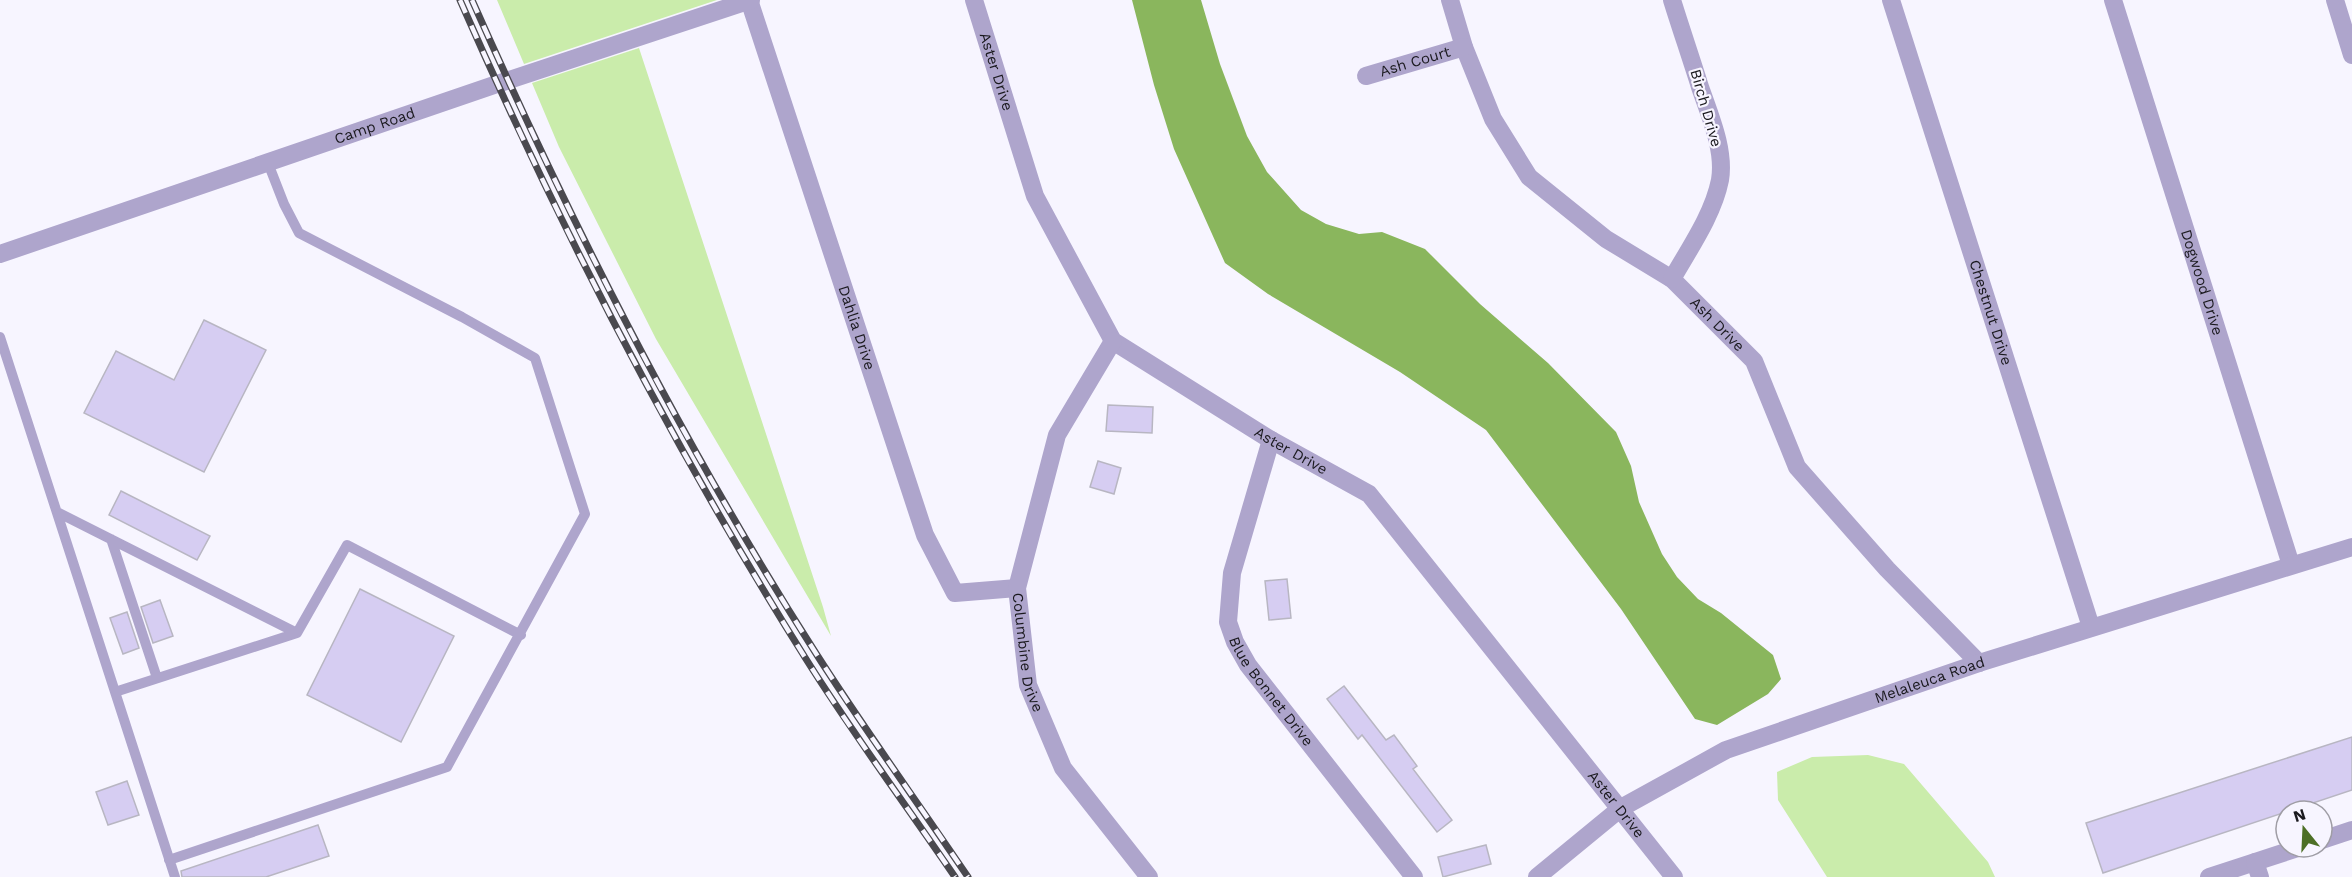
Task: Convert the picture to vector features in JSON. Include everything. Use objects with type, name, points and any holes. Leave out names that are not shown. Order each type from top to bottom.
[{"type":"street","name":"Camp Road","points":[[0,254],[750,0]]},
{"type":"street","name":"Dahlia Drive","points":[[750,0],[925,536],[955,593],[1017,588]]},
{"type":"street","name":"Aster Drive","points":[[974,0],[1035,195],[1113,341],[1271,440],[1369,494],[1622,808],[1674,877]]},
{"type":"street","name":"Ash Drive","points":[[1450,0],[1464,47],[1493,119],[1529,177],[1606,239],[1672,279],[1754,361],[1797,467],[1887,569],[1979,663]]},
{"type":"street","name":"Birch Drive","points":[[1672,0],[1712,122],[1720,171],[1715,196],[1700,229],[1672,279]]},
{"type":"street","name":"Chestnut Drive","points":[[1892,0],[2091,627]]},
{"type":"street","name":"Dogwood Drive","points":[[2112,0],[2291,565]]},
{"type":"street","points":[[2335,0],[2352,55]]},
{"type":"street","name":"Ash Court","points":[[1366,76],[1464,47]]},
{"type":"street","name":"Columbine Drive","points":[[1113,341],[1057,435],[1017,588],[1028,685],[1063,768],[1149,877]]},
{"type":"street","name":"Blue Bonnet Drive","points":[[1271,440],[1232,573],[1228,622],[1235,642],[1248,665],[1414,877]]},
{"type":"street","name":"Melaleuca Road","points":[[1537,877],[1622,808],[1726,750],[1979,663],[2352,547]]},
{"type":"street","points":[[2334,836],[2352,830]]},
{"type":"street","points":[[2209,877],[2258,869],[2278,859]]},
{"type":"lane","points":[[169,860],[447,767],[585,514],[535,358],[462,316],[299,233],[284,204],[268,163]]},
{"type":"lane","points":[[0,337],[175,877]]},
{"type":"lane","points":[[57,512],[297,633]]},
{"type":"lane","points":[[111,539],[158,678]]},
{"type":"lane","points":[[115,692],[297,633],[347,545],[521,634]]},
{"type":"shaded area","points":[[497,0],[717,0],[524,64]]},
{"type":"shaded area","points":[[1132,0],[1201,0],[1220,64],[1247,136],[1267,172],[1301,210],[1326,224],[1359,234],[1382,232],[1425,249],[1480,304],[1548,363],[1616,432],[1631,466],[1639,502],[1662,554],[1677,577],[1698,599],[1721,613],[1773,655],[1781,679],[1768,694],[1717,725],[1695,719],[1621,609],[1486,430],[1400,372],[1268,294],[1225,263],[1174,149],[1154,85]]},
{"type":"shaded area","points":[[639,48],[831,636],[656,339],[559,147],[532,83]]},
{"type":"shaded area","points":[[1868,755],[1904,764],[1988,862],[1995,877],[1827,877],[1778,800],[1777,772],[1812,757]]},
{"type":"building","points":[[204,320],[266,350],[204,472],[84,413],[116,351],[174,380]]},
{"type":"building","points":[[1108,405],[1153,407],[1152,433],[1106,431]]},
{"type":"building","points":[[1098,461],[1121,468],[1114,494],[1090,487]]},
{"type":"building","points":[[121,491],[210,536],[197,560],[109,515]]},
{"type":"building","points":[[1287,579],[1291,618],[1269,620],[1265,581]]},
{"type":"building","points":[[360,589],[454,636],[401,742],[307,695]]},
{"type":"building","points":[[160,600],[173,636],[153,643],[141,607]]},
{"type":"building","points":[[127,612],[139,648],[123,654],[110,618]]},
{"type":"building","points":[[1344,686],[1386,740],[1394,735],[1417,766],[1413,769],[1452,820],[1437,832],[1362,735],[1358,739],[1327,699]]},
{"type":"building","points":[[2352,737],[2352,790],[2325,799],[2274,799],[2274,816],[2103,873],[2086,823]]},
{"type":"building","points":[[127,781],[139,815],[108,825],[96,792]]},
{"type":"building","points":[[318,825],[329,856],[266,877],[182,877],[181,871]]},
{"type":"building","points":[[1486,845],[1491,864],[1443,877],[1438,857]]},
{"type":"railway","points":[[460,0],[579,253],[710,500],[824,687],[955,877]]},
{"type":"railway","points":[[472,0],[590,252],[721,497],[817,655],[968,877]]}]
